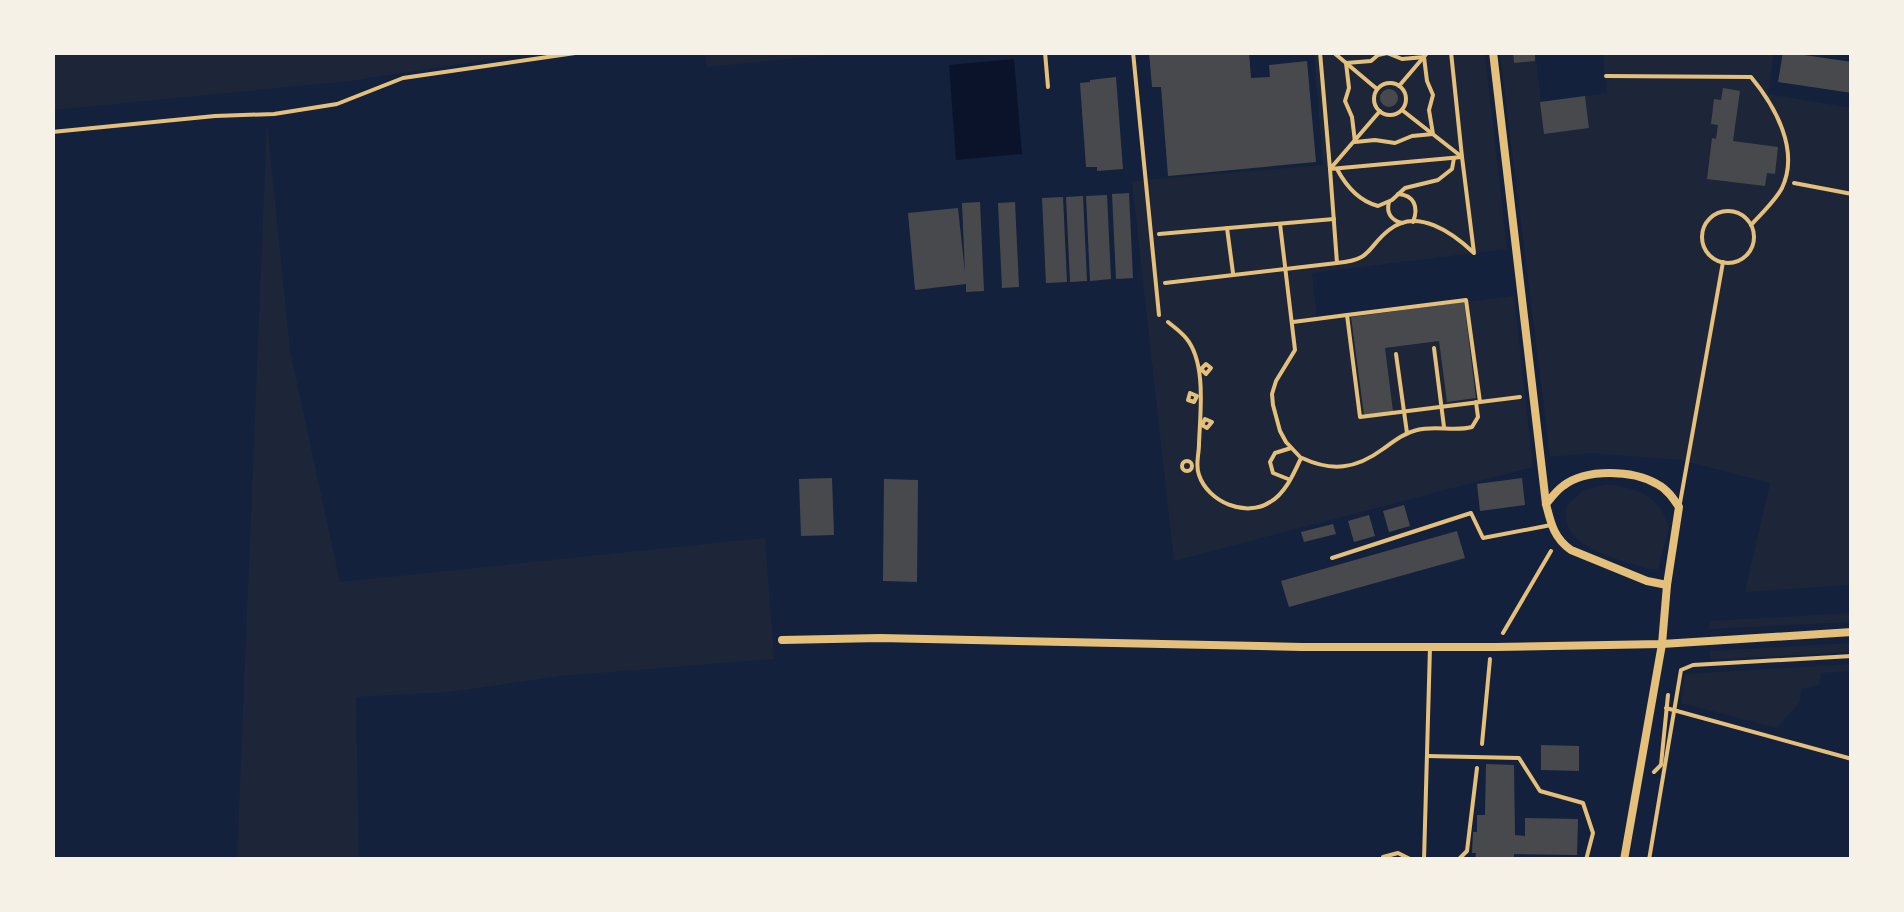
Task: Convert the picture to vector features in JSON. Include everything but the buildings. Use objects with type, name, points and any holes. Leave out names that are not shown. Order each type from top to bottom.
[{"type":"street","points":[[1492,52],[1551,526],[1571,550],[1647,581],[1667,585]]},
{"type":"street","points":[[1546,504],[1562,486],[1577,478],[1610,472],[1654,482],[1668,492],[1679,508],[1662,644],[1624,860]]},
{"type":"street","points":[[782,640],[880,638],[1302,648],[1662,644],[1852,632]]},
{"type":"lane","points":[[1044,52],[1048,87]]},
{"type":"lane","points":[[1133,52],[1159,315]]},
{"type":"lane","points":[[1606,76],[1752,77],[1782,128],[1788,159],[1777,195],[1752,226]]},
{"type":"lane","points":[[1729,210],[1741,214],[1752,226],[1750,251],[1735,262],[1712,258],[1703,244],[1702,234],[1716,213],[1729,210]]},
{"type":"lane","points":[[1679,508],[1723,262]]},
{"type":"lane","points":[[1332,558],[1470,513],[1483,538],[1551,526]]},
{"type":"lane","points":[[1424,860],[1430,647]]},
{"type":"lane","points":[[1427,756],[1519,758],[1540,791],[1583,803],[1593,833],[1586,860]]},
{"type":"lane","points":[[1382,860],[1398,853],[1412,860]]},
{"type":"path","points":[[52,132],[274,114],[337,104],[403,78],[582,52]]},
{"type":"path","points":[[1320,52],[1333,169],[1337,263]]},
{"type":"path","points":[[1333,52],[1377,89]]},
{"type":"path","points":[[1388,202],[1387,209],[1396,221],[1444,229],[1474,253],[1451,52]]},
{"type":"path","points":[[1346,63],[1371,60],[1387,53],[1402,59],[1426,54]]},
{"type":"path","points":[[1399,86],[1426,54]]},
{"type":"path","points":[[1426,54],[1426,81],[1433,95],[1433,134]]},
{"type":"path","points":[[1346,63],[1345,101],[1352,117],[1355,142]]},
{"type":"path","points":[[1386,83],[1399,86],[1406,96],[1402,110],[1392,115],[1380,112],[1374,99],[1377,89],[1386,83]]},
{"type":"path","points":[[1402,110],[1462,157]]},
{"type":"path","points":[[1333,169],[1380,112]]},
{"type":"path","points":[[1355,142],[1395,143],[1433,134]]},
{"type":"path","points":[[1333,169],[1462,157]]},
{"type":"path","points":[[1333,169],[1368,204],[1378,206],[1412,185],[1438,180],[1452,170],[1454,158]]},
{"type":"path","points":[[1784,181],[1852,194]]},
{"type":"path","points":[[1398,194],[1413,200],[1413,222]]},
{"type":"path","points":[[1151,234],[1334,219]]},
{"type":"path","points":[[1156,284],[1350,262],[1366,256],[1385,233],[1402,223]]},
{"type":"path","points":[[1280,224],[1294,350],[1272,394],[1275,419],[1290,448],[1301,458],[1330,468],[1352,466],[1408,433],[1444,427],[1460,430],[1472,427],[1478,417],[1466,300],[1293,322]]},
{"type":"path","points":[[1227,228],[1234,275]]},
{"type":"path","points":[[1159,315],[1185,336],[1200,369],[1195,465],[1211,492],[1221,501],[1243,508],[1269,504],[1301,458]]},
{"type":"path","points":[[1347,316],[1360,418],[1525,396]]},
{"type":"path","points":[[1434,348],[1444,427]]},
{"type":"path","points":[[1396,354],[1408,433]]},
{"type":"path","points":[[1290,448],[1275,453],[1270,462],[1272,473],[1290,479]]},
{"type":"path","points":[[1458,860],[1466,851],[1490,658],[1558,538]]},
{"type":"path","points":[[1650,860],[1681,670],[1688,666],[1852,656]]},
{"type":"path","points":[[1652,774],[1661,765],[1669,689]]},
{"type":"path","points":[[1652,703],[1852,760]]},
{"type":"shaded area","points":[[53,52],[533,53],[350,81],[53,110]]},
{"type":"shaded area","points":[[705,52],[848,53],[707,67]]},
{"type":"shaded area","points":[[1314,53],[1485,53],[1507,249],[1312,273],[1317,321],[1351,317],[1364,415],[1393,410],[1385,348],[1439,341],[1447,402],[1476,398],[1464,302],[1514,296],[1533,467],[1174,561],[1132,181],[1323,165]]},
{"type":"shaded area","points":[[1500,53],[1535,53],[1545,133],[1589,128],[1585,96],[1607,93],[1603,53],[1774,53],[1768,94],[1851,108],[1851,585],[1745,592],[1770,483],[1681,460],[1591,453],[1550,457]]},
{"type":"shaded area","points":[[1014,59],[1022,154],[956,160],[949,65]]},
{"type":"shaded area","points":[[267,122],[290,351],[340,582],[765,538],[774,659],[560,676],[449,692],[356,697],[359,859],[237,859]]},
{"type":"shaded area","points":[[1604,485],[1644,494],[1665,516],[1669,527],[1658,569],[1608,556],[1580,541],[1571,531],[1566,519],[1567,505],[1583,491]]},
{"type":"shaded area","points":[[1851,613],[1851,622],[1708,629],[1711,621]]},
{"type":"shaded area","points":[[1851,643],[1851,652],[1710,660],[1710,651]]},
{"type":"shaded area","points":[[1851,664],[1851,671],[1821,673],[1819,685],[1801,689],[1800,702],[1777,728],[1681,703],[1685,674]]}]
